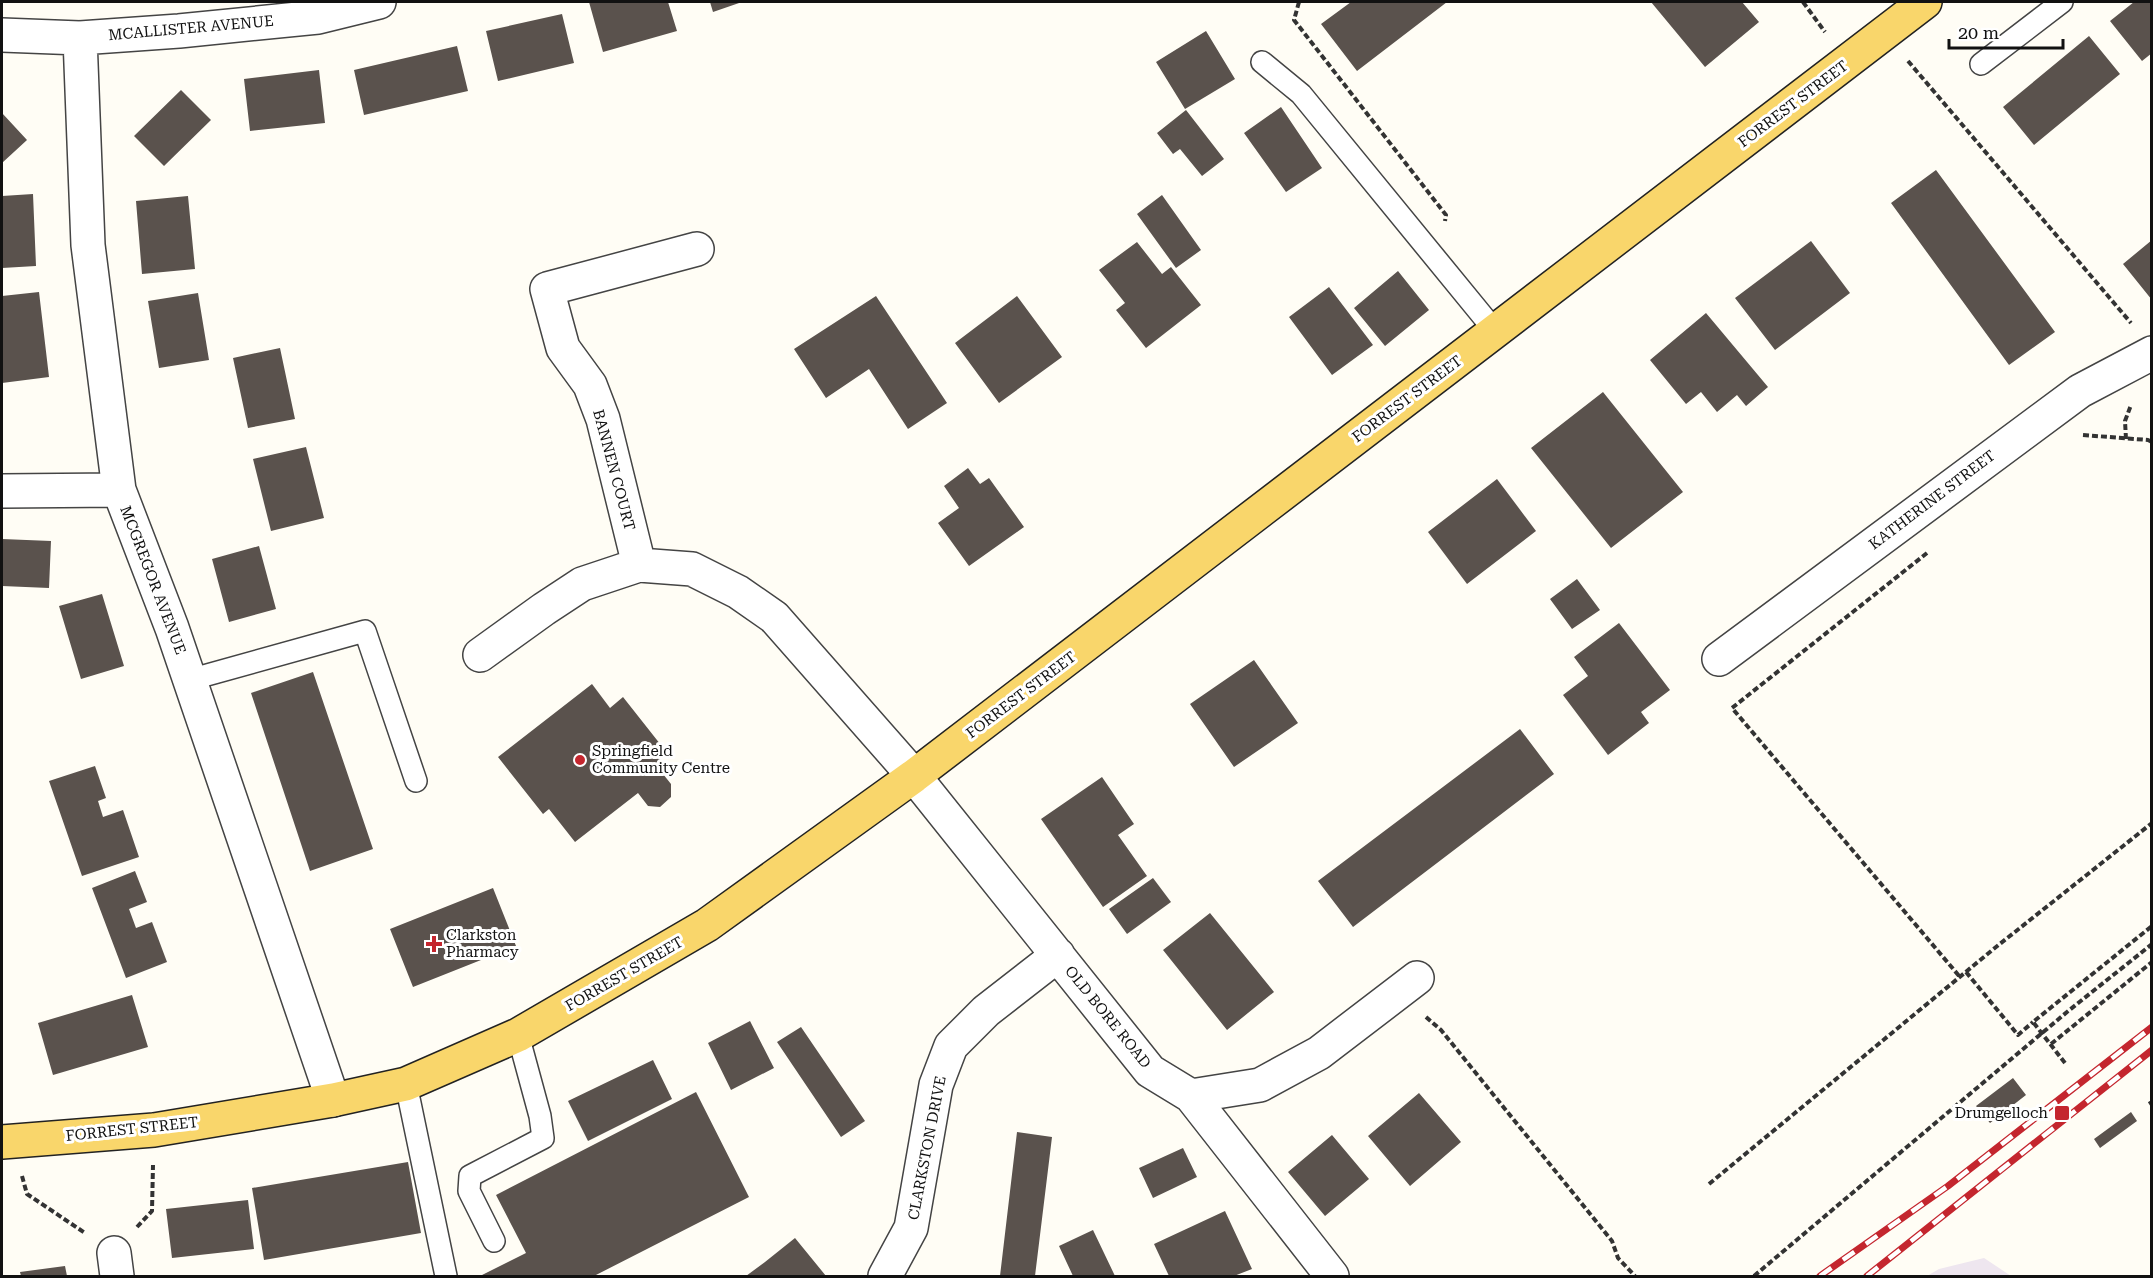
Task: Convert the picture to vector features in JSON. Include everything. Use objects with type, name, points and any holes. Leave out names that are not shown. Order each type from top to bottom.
[{"type":"main road","name":"FORREST STREET","points":[[7,1141],[154,1130],[333,1100],[406,1084],[518,1035],[707,925],[914,776],[1925,2]]},
{"type":"street","name":"MCALLISTER AVENUE","points":[[2,35],[80,38],[179,31],[318,17],[379,2]]},
{"type":"street","name":"MCGREGOR AVENUE","points":[[80,38],[88,245],[119,490],[172,628],[333,1100]]},
{"type":"street","name":"BANNEN COURT","points":[[639,565],[603,419],[590,385],[563,348],[547,289],[697,249]]},
{"type":"street","name":"KATHERINE STREET","points":[[1719,658],[2144,341]]},
{"type":"street","points":[[2,491],[119,490]]},
{"type":"street","points":[[480,655],[582,584],[639,565],[692,569],[738,592],[774,616],[914,776]]},
{"type":"street","name":"OLD BORE ROAD","points":[[914,776],[1150,1071],[1191,1096],[1332,1276]]},
{"type":"street","name":"CLARKSTON DRIVE","points":[[885,1276],[911,1228],[936,1084],[951,1046],[986,1011],[1058,955]]},
{"type":"street","points":[[1191,1096],[1260,1085],[1319,1053],[1408,985]]},
{"type":"lane","points":[[1982,64],[2062,2]]},
{"type":"lane","points":[[1262,62],[1300,94],[1495,331]]},
{"type":"lane","points":[[189,680],[365,631],[416,781]]},
{"type":"lane","points":[[494,1241],[469,1191],[470,1176],[543,1138],[540,1116],[518,1035]]},
{"type":"lane","points":[[406,1084],[446,1276]]},
{"type":"path","points":[[1299,2],[1294,20],[1446,215],[1438,262]]},
{"type":"path","points":[[1884,33],[2144,341]]},
{"type":"path","points":[[2082,434],[2151,442]]},
{"type":"path","points":[[1934,548],[1732,708],[1960,977]]},
{"type":"path","points":[[1709,1184],[1966,972],[2151,824]]},
{"type":"path","points":[[1966,972],[2018,1035],[2151,926]]},
{"type":"path","points":[[1754,1276],[2151,944]]},
{"type":"path","points":[[2051,1044],[2151,962]]},
{"type":"path","points":[[1408,985],[1441,1030],[1612,1240],[1618,1258],[1635,1276]]},
{"type":"path","points":[[2033,1022],[2065,1063]]},
{"type":"path","points":[[7,1141],[27,1194],[116,1265],[152,1211],[154,1130]]},
{"type":"shaded area","points":[[1984,1258],[2011,1276],[1927,1276],[1939,1269]]},
{"type":"building","points":[[589,2],[668,2],[677,31],[603,52]]},
{"type":"building","points":[[710,2],[742,2],[713,12]]},
{"type":"building","points":[[1351,2],[1447,2],[1357,71],[1321,24]]},
{"type":"building","points":[[1651,2],[1742,2],[1759,22],[1705,67]]},
{"type":"building","points":[[2134,2],[2152,2],[2152,53],[2142,61],[2110,21]]},
{"type":"building","points":[[562,14],[574,63],[498,81],[486,31]]},
{"type":"building","points":[[1206,31],[1235,79],[1185,109],[1156,62]]},
{"type":"building","points":[[2089,36],[2120,74],[2034,145],[2003,107]]},
{"type":"building","points":[[457,46],[468,91],[364,115],[354,70]]},
{"type":"building","points":[[319,70],[325,123],[250,131],[244,79]]},
{"type":"building","points":[[181,90],[211,120],[164,166],[134,136]]},
{"type":"building","points":[[1281,107],[1322,168],[1286,192],[1244,133]]},
{"type":"building","points":[[1186,110],[1224,159],[1202,176],[1180,149],[1173,154],[1157,133]]},
{"type":"building","points":[[2,113],[27,140],[2,163]]},
{"type":"building","points":[[1936,170],[2055,332],[2009,365],[1891,203]]},
{"type":"building","points":[[33,194],[36,266],[2,268],[2,196]]},
{"type":"building","points":[[1162,195],[1201,250],[1176,268],[1137,214]]},
{"type":"building","points":[[188,196],[195,269],[142,274],[136,201]]},
{"type":"building","points":[[2152,240],[2152,300],[2123,264]]},
{"type":"building","points":[[1811,241],[1850,293],[1775,350],[1735,298]]},
{"type":"building","points":[[1137,242],[1162,274],[1171,267],[1201,305],[1146,348],[1116,310],[1125,303],[1099,270]]},
{"type":"building","points":[[1398,271],[1429,310],[1385,346],[1354,308]]},
{"type":"building","points":[[1329,287],[1373,345],[1332,375],[1289,317]]},
{"type":"building","points":[[39,292],[49,377],[2,383],[2,296]]},
{"type":"building","points":[[198,293],[209,360],[159,368],[148,301]]},
{"type":"building","points":[[876,296],[947,403],[908,429],[869,369],[826,398],[794,349]]},
{"type":"building","points":[[1017,296],[1062,357],[999,403],[955,343]]},
{"type":"building","points":[[1706,313],[1768,387],[1746,406],[1737,395],[1717,412],[1701,392],[1686,404],[1650,360]]},
{"type":"building","points":[[280,348],[295,419],[248,428],[233,358]]},
{"type":"building","points":[[1603,392],[1683,492],[1611,548],[1531,448]]},
{"type":"building","points":[[306,447],[324,518],[271,531],[253,459]]},
{"type":"building","points":[[968,468],[980,484],[989,478],[1024,527],[969,566],[938,523],[959,508],[944,486]]},
{"type":"building","points":[[1497,479],[1536,531],[1467,584],[1428,532]]},
{"type":"building","points":[[2,539],[51,541],[49,588],[2,586]]},
{"type":"building","points":[[259,546],[276,609],[229,622],[212,559]]},
{"type":"building","points":[[1577,579],[1600,610],[1572,629],[1550,599]]},
{"type":"building","points":[[102,594],[124,666],[81,679],[59,606]]},
{"type":"building","points":[[1619,623],[1670,690],[1641,712],[1649,723],[1608,755],[1563,695],[1588,676],[1574,657]]},
{"type":"building","points":[[1254,660],[1298,723],[1234,767],[1190,704]]},
{"type":"building","points":[[313,672],[373,849],[310,871],[251,693]]},
{"type":"building","name":"Springfield Community Centre","points":[[592,684],[610,708],[623,697],[668,754],[655,764],[671,784],[671,797],[660,807],[648,806],[638,793],[575,842],[549,809],[543,814],[498,757]]},
{"type":"building","points":[[1520,729],[1554,774],[1353,927],[1318,881]]},
{"type":"building","points":[[95,766],[106,798],[98,801],[103,817],[123,810],[139,857],[82,876],[49,781]]},
{"type":"building","points":[[1102,777],[1134,824],[1118,835],[1147,876],[1103,907],[1041,819]]},
{"type":"building","points":[[135,871],[147,902],[129,909],[136,928],[152,922],[167,962],[126,978],[92,888]]},
{"type":"building","points":[[1153,878],[1171,902],[1127,934],[1109,909]]},
{"type":"building","points":[[493,888],[516,946],[413,987],[390,929]]},
{"type":"building","points":[[1210,913],[1274,992],[1227,1030],[1163,950]]},
{"type":"building","points":[[132,995],[148,1047],[53,1075],[38,1023]]},
{"type":"building","points":[[750,1021],[774,1068],[731,1090],[708,1043]]},
{"type":"building","points":[[801,1027],[865,1121],[841,1137],[777,1042]]},
{"type":"building","points":[[653,1060],[672,1099],[588,1141],[568,1101]]},
{"type":"building","points":[[2013,1078],[2026,1095],[1990,1123],[1976,1106]]},
{"type":"building","points":[[696,1092],[749,1197],[594,1276],[482,1275],[526,1253],[496,1195]]},
{"type":"building","points":[[1419,1093],[1461,1142],[1410,1186],[1368,1136]]},
{"type":"building","points":[[2131,1112],[2137,1121],[2100,1148],[2094,1139]]},
{"type":"building","points":[[1017,1132],[1052,1137],[1035,1276],[1000,1276]]},
{"type":"building","points":[[1332,1135],[1369,1179],[1325,1216],[1288,1172]]},
{"type":"building","points":[[1183,1148],[1197,1177],[1153,1198],[1139,1168]]},
{"type":"building","points":[[408,1162],[421,1233],[264,1260],[252,1188]]},
{"type":"building","points":[[248,1200],[254,1249],[172,1258],[166,1209]]},
{"type":"building","points":[[1225,1211],[1252,1269],[1234,1276],[1169,1276],[1154,1244]]},
{"type":"building","points":[[1093,1230],[1115,1276],[1073,1276],[1059,1246]]},
{"type":"building","points":[[795,1238],[826,1276],[746,1276],[765,1262]]},
{"type":"building","points":[[65,1266],[67,1276],[21,1276],[20,1272]]},
{"type":"railway","points":[[1820,1276],[1948,1186],[2152,1027]]},
{"type":"railway","points":[[1867,1276],[2152,1050]]},
{"type":"place","name":"Springfield Community Centre","points":[[580,760]]},
{"type":"place","name":"Clarkston Pharmacy","points":[[434,944]]},
{"type":"place","name":"Drumgelloch","points":[[2062,1113]]}]
